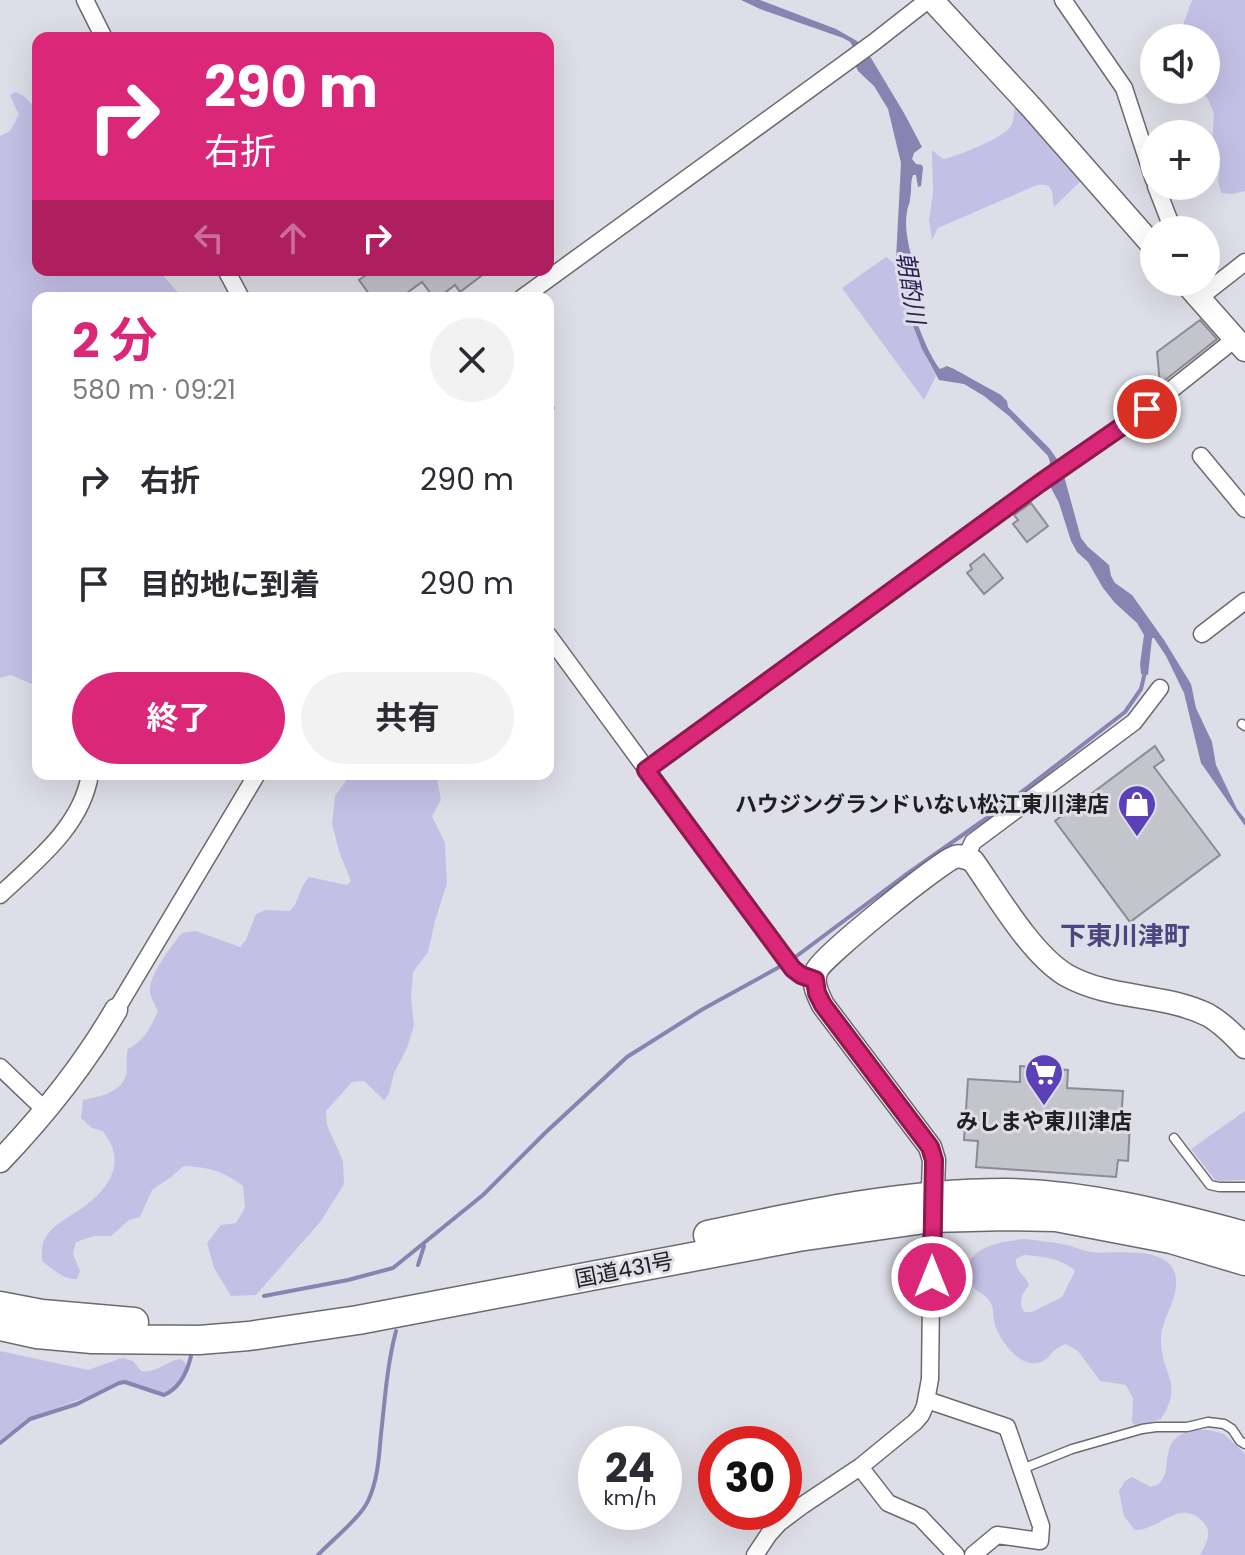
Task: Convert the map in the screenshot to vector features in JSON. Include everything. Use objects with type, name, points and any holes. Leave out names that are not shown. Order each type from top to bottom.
[{"type":"highway","name":"国道431号","points":[[0,1326],[37,1334],[92,1339],[199,1340],[249,1336],[358,1320],[798,1237],[1007,1193],[1097,1201],[1245,1236]]},
{"type":"highway","name":"国道431号","points":[[0,1306],[42,1314],[150,1323],[247,1317],[370,1298],[889,1201],[982,1216],[1056,1217],[1171,1239],[1245,1261]]},
{"type":"street","points":[[85,0],[101,32]]},
{"type":"street","points":[[554,275],[930,0],[1031,107],[1140,231]]},
{"type":"street","points":[[1063,0],[1124,88],[1140,137]]},
{"type":"street","points":[[1220,275],[1245,262]]},
{"type":"street","points":[[530,292],[552,276]]},
{"type":"street","points":[[646,770],[1040,483],[1240,345],[1197,296]]},
{"type":"street","points":[[1201,456],[1245,509]]},
{"type":"street","points":[[1202,634],[1245,601]]},
{"type":"street","points":[[554,643],[788,962],[801,975],[815,980]]},
{"type":"street","points":[[966,857],[973,842],[1134,722],[1160,688]]},
{"type":"street","points":[[0,895],[67,827],[85,797],[89,780]]},
{"type":"street","points":[[0,1161],[95,1046],[253,780]]},
{"type":"street","points":[[755,1555],[779,1523],[860,1467],[915,1422],[927,1400],[931,1353],[934,1160],[930,1147],[823,1005],[815,980],[816,970],[827,957],[953,858],[966,857],[973,861],[1041,954],[1065,974],[1108,992],[1169,1003],[1209,1016],[1245,1047]]},
{"type":"street","points":[[0,1067],[45,1110]]},
{"type":"street","points":[[927,1400],[1007,1427],[1041,1526],[1039,1548],[997,1535],[973,1555]]},
{"type":"street","points":[[860,1467],[888,1503],[920,1517],[956,1555]]},
{"type":"lane","points":[[1174,1138],[1210,1185],[1245,1187]]},
{"type":"lane","points":[[1022,1469],[1072,1449],[1156,1427],[1187,1427],[1208,1422],[1224,1424],[1245,1444]]},
{"type":"shaded area","points":[[1192,0],[1245,0],[1245,191],[1221,193],[1220,189],[1220,120],[1214,120],[1210,104],[1220,104],[1220,24],[1183,24]]},
{"type":"shaded area","points":[[16,92],[32,105],[32,276],[163,276],[178,292],[32,292],[32,684],[11,675],[0,678],[0,136],[10,131],[19,115],[10,95]]},
{"type":"shaded area","points":[[1015,107],[1083,179],[1054,207],[1050,188],[1037,185],[938,228],[932,240],[929,220],[933,192],[932,150],[943,159],[990,141],[1011,126]]},
{"type":"shaded area","points":[[886,257],[898,266],[912,323],[936,376],[924,400],[842,288]]},
{"type":"shaded area","points":[[347,780],[437,780],[441,800],[432,816],[445,843],[447,883],[428,952],[413,972],[411,998],[414,1025],[394,1073],[389,1094],[384,1100],[364,1081],[352,1082],[326,1111],[327,1125],[343,1161],[344,1184],[321,1221],[256,1295],[231,1296],[214,1268],[207,1243],[221,1225],[236,1223],[245,1208],[243,1186],[222,1173],[184,1166],[152,1190],[140,1217],[129,1220],[111,1236],[94,1236],[76,1242],[73,1254],[80,1271],[77,1279],[58,1273],[42,1261],[44,1240],[55,1227],[99,1194],[114,1168],[112,1147],[103,1131],[92,1128],[81,1118],[83,1100],[108,1093],[123,1081],[127,1073],[128,1049],[143,1038],[158,1011],[150,985],[162,961],[182,933],[196,931],[240,947],[256,914],[266,910],[290,911],[309,877],[347,885],[351,881],[332,824],[335,796]]},
{"type":"shaded area","points":[[1245,1111],[1245,1180],[1216,1181],[1191,1149]]},
{"type":"shaded area","points":[[1025,1239],[1091,1252],[1154,1255],[1172,1268],[1176,1287],[1161,1338],[1171,1396],[1161,1419],[1136,1426],[1132,1422],[1133,1398],[1126,1385],[1100,1381],[1078,1351],[1066,1344],[1044,1361],[1033,1363],[1019,1358],[1006,1346],[995,1325],[991,1302],[974,1288],[970,1261],[986,1247]],"holes":[[[1024,1255],[1058,1261],[1075,1271],[1062,1297],[1032,1312],[1024,1312],[1021,1304],[1029,1285],[1017,1267],[1016,1259]]]},
{"type":"shaded area","points":[[0,1351],[88,1370],[122,1358],[133,1361],[141,1371],[151,1371],[180,1359],[186,1367],[178,1383],[164,1394],[124,1381],[117,1382],[27,1419],[0,1440]]},
{"type":"shaded area","points":[[1210,1430],[1224,1434],[1245,1454],[1245,1555],[1200,1555],[1208,1532],[1205,1524],[1193,1514],[1177,1514],[1135,1530],[1124,1516],[1119,1491],[1125,1481],[1132,1477],[1151,1487],[1159,1484],[1165,1474],[1168,1453],[1174,1440],[1190,1431]]},
{"type":"water","name":"朝酌川","points":[[741,0],[760,0],[836,29],[857,41],[868,53],[922,147],[912,159],[923,168],[921,186],[918,187],[916,175],[912,178],[906,227],[915,274],[912,300],[931,354],[940,369],[947,366],[1001,395],[1008,407],[1050,449],[1061,465],[1081,538],[1109,565],[1115,583],[1132,595],[1191,684],[1196,708],[1212,742],[1216,765],[1245,819],[1245,826],[1201,763],[1184,693],[1154,638],[1148,675],[1141,674],[1144,635],[1137,623],[1103,588],[1071,541],[1059,503],[1049,484],[1048,456],[1009,416],[984,396],[964,384],[939,380],[922,349],[910,318],[896,259],[901,163],[888,109],[874,86],[858,71],[854,48],[843,38]]},
{"type":"building","points":[[365,276],[481,276],[460,292],[455,285],[446,292],[430,292],[422,282],[408,292],[368,292],[359,280]]},
{"type":"building","points":[[1200,320],[1217,339],[1160,384],[1157,352]]},
{"type":"building","points":[[1031,503],[1048,526],[1027,542],[1013,524],[1018,520],[1014,515]]},
{"type":"building","points":[[984,554],[1003,578],[984,594],[967,573],[972,569],[970,565]]},
{"type":"building","name":"ハウジングランドいない松江東川津店","points":[[1155,746],[1164,760],[1154,767],[1220,855],[1130,922],[1055,821]]},
{"type":"building","name":"みしまや東川津店","points":[[1020,1066],[1068,1070],[1067,1088],[1123,1091],[1121,1123],[1130,1123],[1128,1161],[1118,1160],[1116,1177],[976,1167],[978,1141],[964,1140],[968,1079],[1020,1082]]},
{"type":"waterway","points":[[790,961],[1001,808],[1125,712],[1141,689],[1145,672]]},
{"type":"waterway","points":[[264,1296],[393,1268],[483,1195],[627,1057],[703,1009],[783,965]]},
{"type":"waterway","points":[[418,1265],[424,1246]]},
{"type":"waterway","points":[[318,1555],[359,1514],[371,1493],[378,1468],[388,1369],[396,1331]]},
{"type":"waterway","points":[[0,1443],[30,1419],[77,1404],[119,1383],[125,1382],[164,1395],[182,1379],[191,1356]]},
{"type":"place","name":"ハウジングランドいない松江東川津店","points":[[1137,838]]},
{"type":"place","name":"みしまや東川津店","points":[[1044,1107]]},
{"type":"district","name":"下東川津町","points":[[1125,936]]},
{"type":"route","points":[[932,1277],[934,1160],[930,1147],[823,1005],[815,980],[793,969],[646,770],[1040,483],[1147,409]]}]
